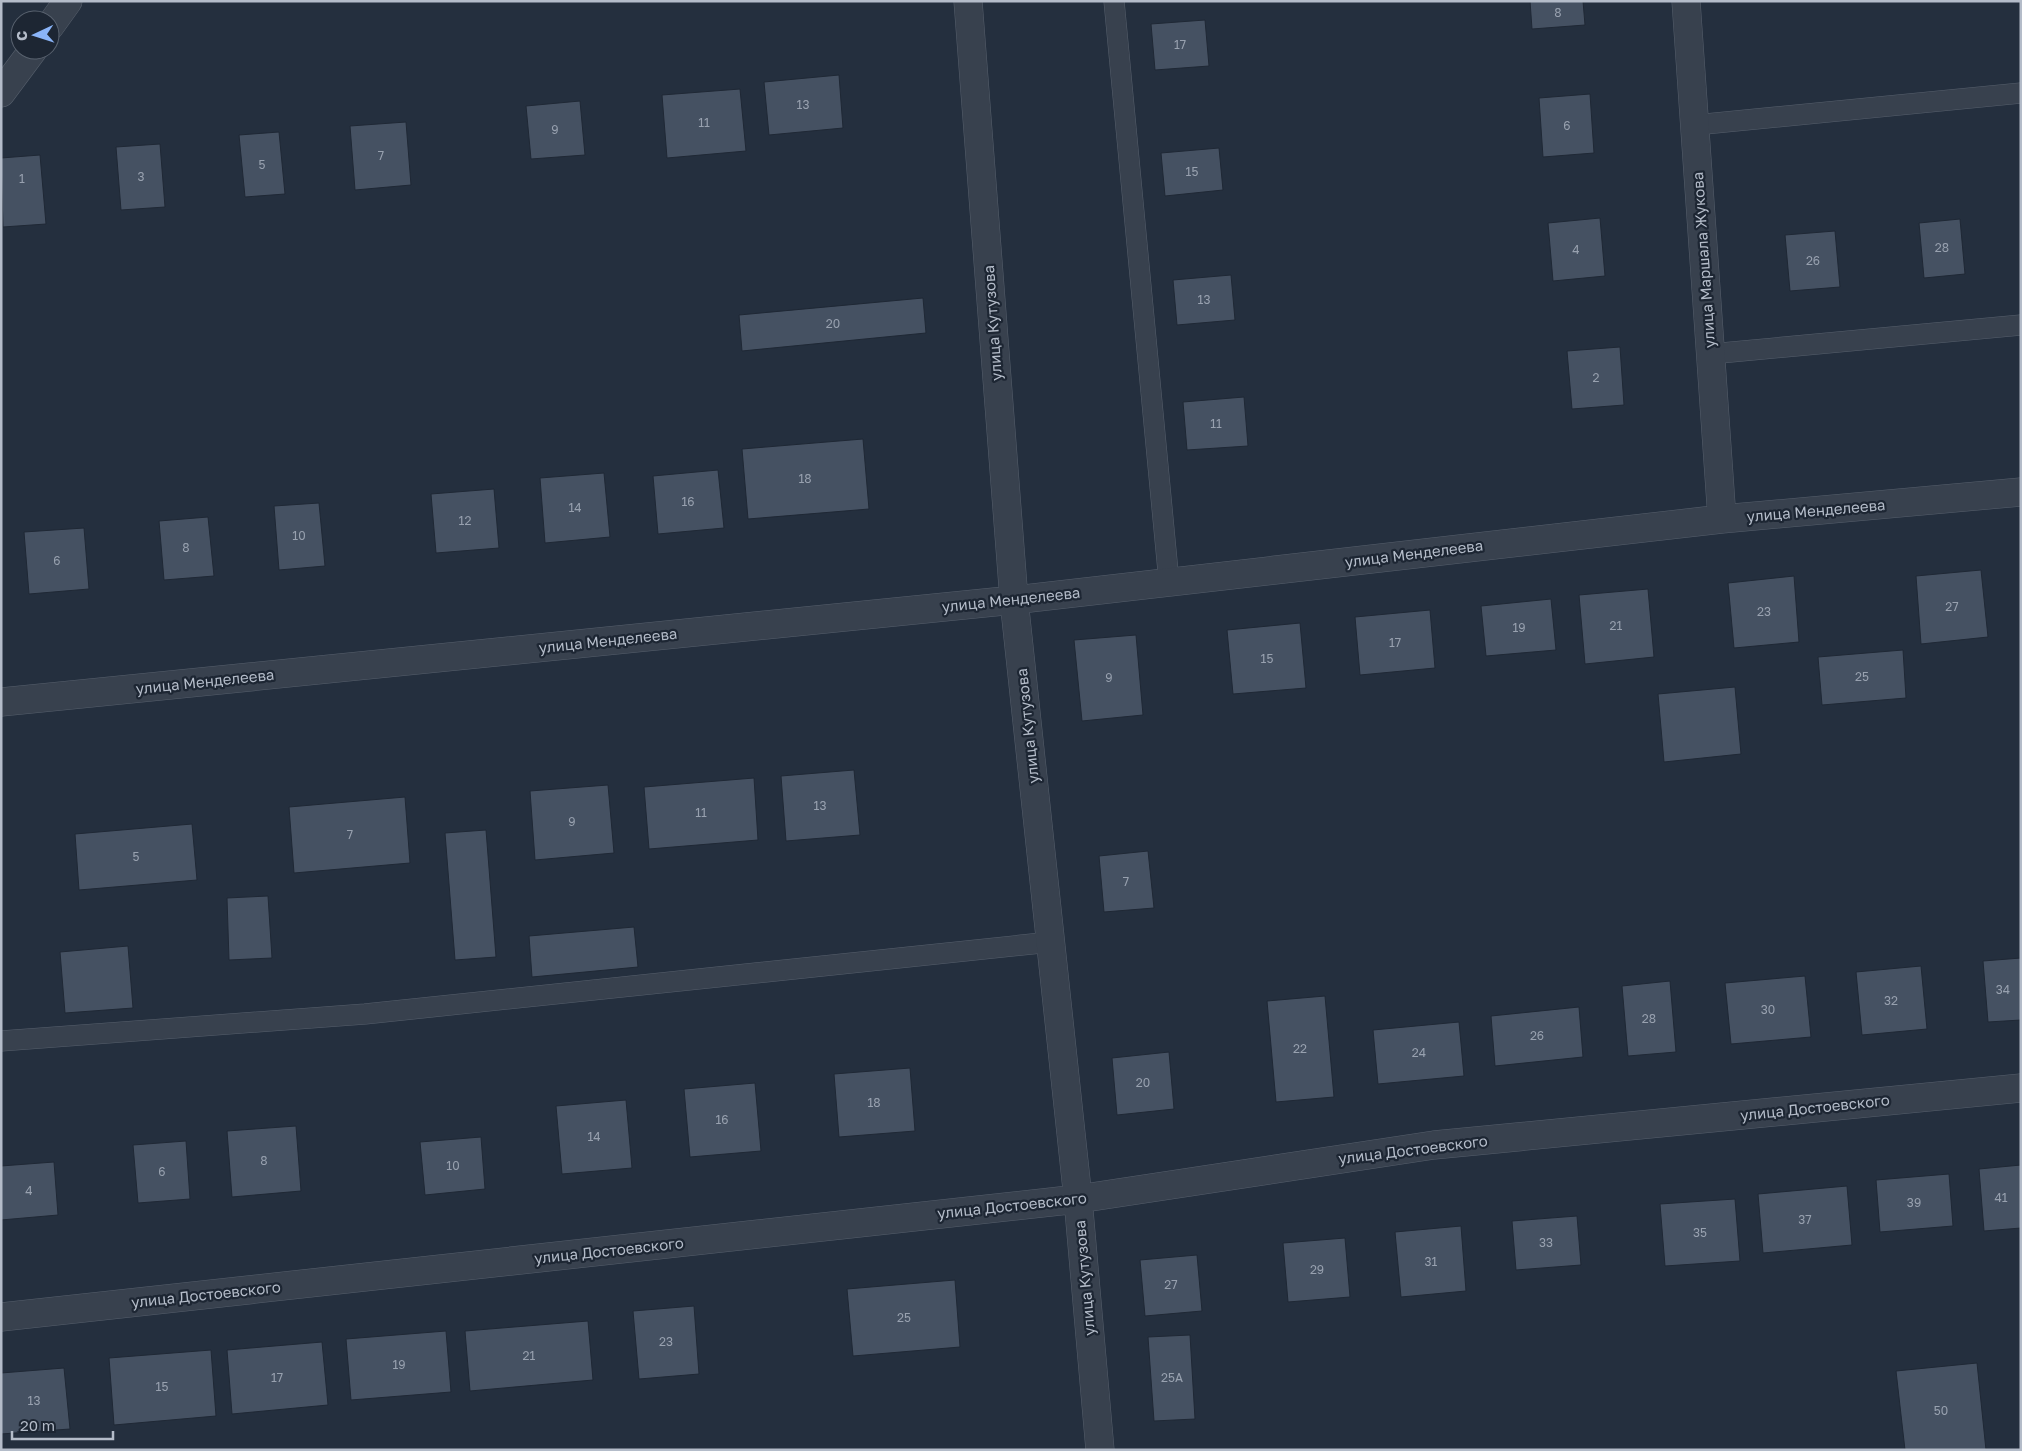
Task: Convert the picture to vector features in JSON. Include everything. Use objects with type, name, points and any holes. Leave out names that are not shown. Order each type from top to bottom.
[{"type":"street","points":[[60,12],[68,1]]},
{"type":"street","name":"улица Кутузова","points":[[968,1],[1014,600],[1078,1199],[1100,1450]]},
{"type":"street","name":"улица Маршала Жукова","points":[[1686,1],[1722,519]]},
{"type":"street","points":[[1,93],[26,60]]},
{"type":"street","name":"улица Менделеева","points":[[1,702],[1014,600],[1722,519],[2021,492]]},
{"type":"street","name":"улица Достоевского","points":[[1,1317],[1078,1199],[1434,1145],[2021,1088]]},
{"type":"lane","points":[[1114,1],[1169,582]]},
{"type":"lane","points":[[1695,125],[2021,93]]},
{"type":"lane","points":[[1710,354],[2021,326]]},
{"type":"lane","points":[[1,1041],[365,1014],[1051,942]]},
{"type":"building","points":[[1530,1],[1583,1],[1585,25],[1532,29]]},
{"type":"building","points":[[1205,20],[1209,66],[1155,70],[1151,24]]},
{"type":"building","points":[[839,75],[843,128],[769,135],[764,82]]},
{"type":"building","points":[[740,89],[746,151],[667,158],[662,95]]},
{"type":"building","points":[[1590,94],[1594,153],[1543,157],[1539,98]]},
{"type":"building","points":[[580,101],[585,155],[531,159],[526,106]]},
{"type":"building","points":[[406,122],[411,185],[355,190],[350,126]]},
{"type":"building","points":[[279,132],[285,194],[245,197],[239,135]]},
{"type":"building","points":[[160,144],[165,207],[121,210],[116,147]]},
{"type":"building","points":[[1219,148],[1223,190],[1165,196],[1161,153]]},
{"type":"building","points":[[40,155],[46,224],[3,227],[1,158]]},
{"type":"building","points":[[1600,218],[1605,276],[1553,281],[1548,223]]},
{"type":"building","points":[[1960,219],[1965,274],[1924,278],[1919,223]]},
{"type":"building","points":[[1835,231],[1840,287],[1790,291],[1785,235]]},
{"type":"building","points":[[1231,275],[1235,320],[1177,325],[1173,280]]},
{"type":"building","points":[[923,298],[926,333],[742,351],[739,315]]},
{"type":"building","points":[[1620,347],[1624,405],[1572,409],[1567,351]]},
{"type":"building","points":[[1244,397],[1248,446],[1187,450],[1183,402]]},
{"type":"building","points":[[863,439],[869,509],[748,519],[742,449]]},
{"type":"building","points":[[718,470],[724,528],[658,534],[653,476]]},
{"type":"building","points":[[604,473],[610,537],[545,543],[540,478]]},
{"type":"building","points":[[494,489],[499,548],[436,553],[431,494]]},
{"type":"building","points":[[319,503],[325,566],[279,570],[274,506]]},
{"type":"building","points":[[208,517],[214,576],[164,580],[159,521]]},
{"type":"building","points":[[84,528],[89,589],[29,594],[24,532]]},
{"type":"building","points":[[1981,570],[1988,637],[1921,644],[1916,576]]},
{"type":"building","points":[[1794,576],[1799,642],[1734,648],[1728,583]]},
{"type":"building","points":[[1648,589],[1654,657],[1585,664],[1579,595]]},
{"type":"building","points":[[1551,599],[1556,650],[1486,656],[1481,606]]},
{"type":"building","points":[[1430,610],[1435,668],[1360,675],[1355,617]]},
{"type":"building","points":[[1300,623],[1306,688],[1233,694],[1227,630]]},
{"type":"building","points":[[1136,635],[1143,715],[1082,721],[1074,640]]},
{"type":"building","points":[[1903,650],[1906,698],[1822,705],[1818,657]]},
{"type":"building","points":[[1735,687],[1741,754],[1664,762],[1658,694]]},
{"type":"building","points":[[854,770],[860,835],[786,841],[781,776]]},
{"type":"building","points":[[754,778],[758,840],[649,849],[644,787]]},
{"type":"building","points":[[608,785],[614,853],[535,860],[530,791]]},
{"type":"building","points":[[405,797],[410,863],[294,873],[289,807]]},
{"type":"building","points":[[192,824],[197,880],[79,890],[75,834]]},
{"type":"building","points":[[486,830],[496,957],[455,960],[445,833]]},
{"type":"building","points":[[1148,851],[1154,908],[1104,912],[1099,856]]},
{"type":"building","points":[[268,896],[272,958],[229,960],[227,898]]},
{"type":"building","points":[[634,927],[638,967],[532,977],[529,936]]},
{"type":"building","points":[[128,946],[133,1008],[65,1013],[60,952]]},
{"type":"building","points":[[2021,958],[2021,1020],[1988,1022],[1983,961]]},
{"type":"building","points":[[1921,966],[1927,1029],[1862,1035],[1856,972]]},
{"type":"building","points":[[1805,976],[1811,1037],[1731,1044],[1725,983]]},
{"type":"building","points":[[1670,981],[1676,1052],[1628,1056],[1622,986]]},
{"type":"building","points":[[1325,996],[1334,1097],[1276,1102],[1267,1001]]},
{"type":"building","points":[[1579,1007],[1583,1057],[1495,1066],[1491,1016]]},
{"type":"building","points":[[1459,1022],[1464,1076],[1378,1084],[1373,1030]]},
{"type":"building","points":[[1169,1052],[1174,1109],[1117,1115],[1112,1058]]},
{"type":"building","points":[[910,1068],[915,1131],[839,1137],[834,1074]]},
{"type":"building","points":[[755,1083],[761,1151],[690,1157],[684,1089]]},
{"type":"building","points":[[626,1100],[632,1168],[562,1174],[556,1106]]},
{"type":"building","points":[[296,1126],[301,1191],[232,1197],[227,1131]]},
{"type":"building","points":[[481,1137],[485,1189],[425,1195],[420,1142]]},
{"type":"building","points":[[186,1141],[190,1199],[138,1203],[133,1145]]},
{"type":"building","points":[[54,1162],[58,1215],[1,1220],[1,1166]]},
{"type":"building","points":[[2021,1165],[2021,1228],[1984,1231],[1979,1169]]},
{"type":"building","points":[[1949,1174],[1953,1226],[1880,1232],[1876,1180]]},
{"type":"building","points":[[1847,1186],[1852,1245],[1763,1253],[1758,1194]]},
{"type":"building","points":[[1735,1199],[1740,1261],[1665,1266],[1660,1204]]},
{"type":"building","points":[[1577,1216],[1581,1265],[1516,1270],[1512,1221]]},
{"type":"building","points":[[1461,1226],[1466,1291],[1401,1297],[1395,1232]]},
{"type":"building","points":[[1345,1238],[1350,1297],[1288,1302],[1283,1243]]},
{"type":"building","points":[[1197,1255],[1202,1311],[1145,1316],[1140,1260]]},
{"type":"building","points":[[955,1280],[960,1347],[853,1356],[847,1289]]},
{"type":"building","points":[[694,1306],[699,1374],[639,1379],[633,1311]]},
{"type":"building","points":[[588,1321],[593,1380],[470,1391],[465,1331]]},
{"type":"building","points":[[446,1331],[451,1392],[351,1400],[346,1339]]},
{"type":"building","points":[[1190,1335],[1195,1419],[1154,1421],[1148,1337]]},
{"type":"building","points":[[322,1342],[328,1405],[232,1414],[227,1350]]},
{"type":"building","points":[[211,1350],[216,1416],[114,1425],[109,1358]]},
{"type":"building","points":[[1977,1363],[1986,1450],[1905,1450],[1896,1371]]},
{"type":"building","points":[[64,1368],[70,1429],[1,1434],[1,1373]]}]
